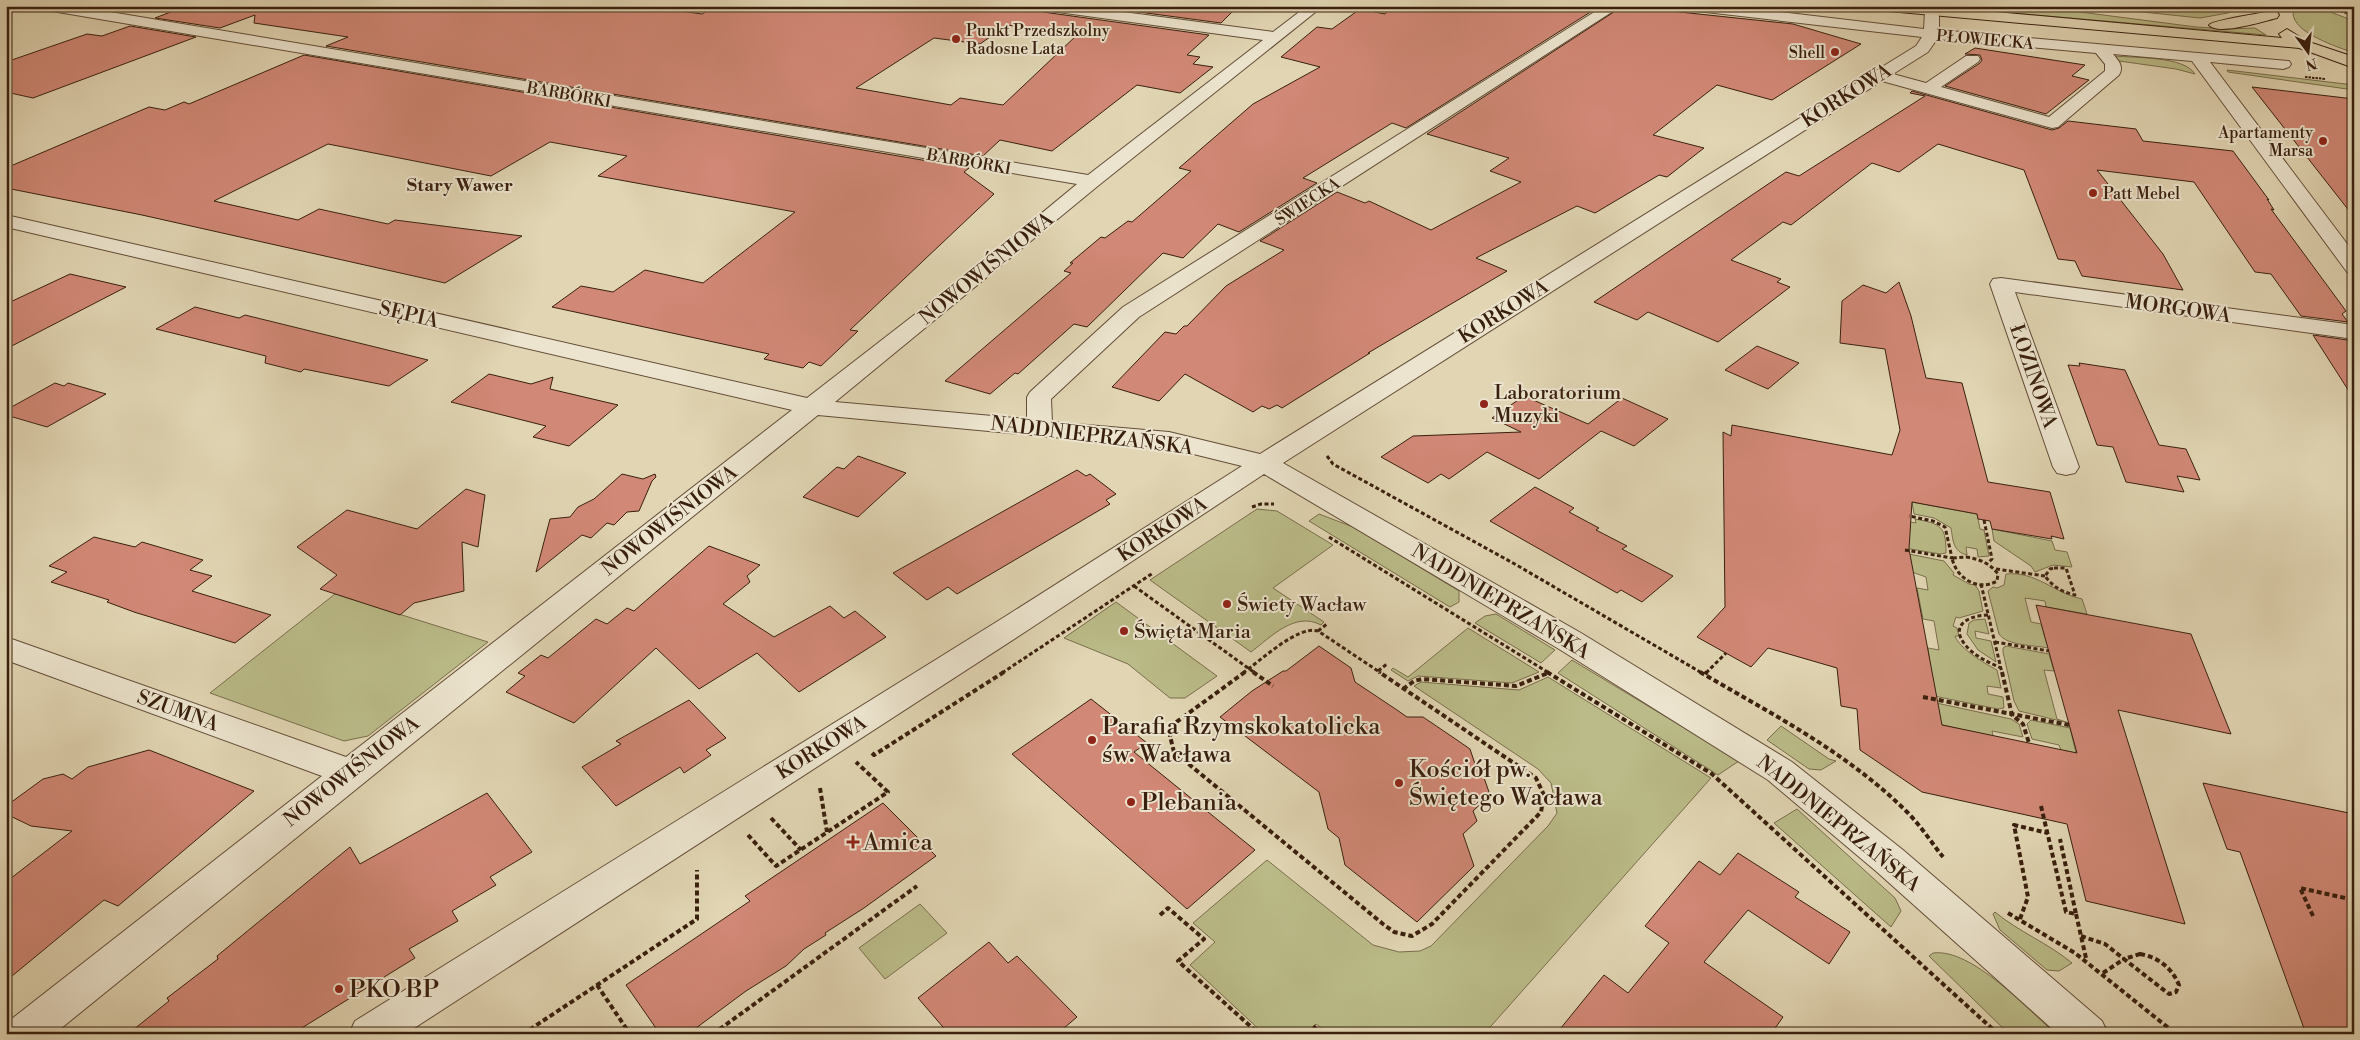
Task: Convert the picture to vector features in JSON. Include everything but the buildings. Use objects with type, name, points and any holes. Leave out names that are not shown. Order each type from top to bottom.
[{"type":"main road","name":"PŁOWIECKA","points":[[1877,6],[2301,44]]},
{"type":"main road","points":[[2066,8],[2218,25],[2243,22],[2273,11],[2282,30],[2301,44],[2354,64]]},
{"type":"street","name":"BARBÓRKI","points":[[46,6],[1092,182]]},
{"type":"street","points":[[1043,6],[1276,37]]},
{"type":"street","name":"NOWOWIŚNIOWA","points":[[23,1034],[349,772],[1316,6]]},
{"type":"street","name":"ŚWIECKA","points":[[1039,428],[1040,397],[1131,312],[1614,6]]},
{"type":"street","name":"PŁOWIECKA","points":[[1688,6],[1932,34],[2283,64]]},
{"type":"street","points":[[1932,12],[1932,34]]},
{"type":"street","name":"KORKOWA","points":[[369,1034],[1017,623],[1264,462],[1877,75],[1922,49],[1929,42],[1932,34]]},
{"type":"street","points":[[1877,75],[2052,123],[2113,72],[2113,64],[2101,49]]},
{"type":"street","points":[[2198,58],[2354,268]]},
{"type":"street","points":[[1928,89],[1972,59]]},
{"type":"street","name":"SĘPIA","points":[[6,220],[812,407]]},
{"type":"street","name":"MORGOWA","points":[[2001,284],[2354,332]]},
{"type":"street","name":"ŁOZINOWA","points":[[2001,284],[2066,467]]},
{"type":"street","name":"NADDNIEPRZAŃSKA","points":[[812,407],[1169,440],[1264,462],[1562,636],[1780,771],[1897,867],[2088,1034]]},
{"type":"street","name":"SZUMNA","points":[[6,648],[349,772]]},
{"type":"path","points":[[2324,7],[2354,15]]},
{"type":"path","points":[[1909,516],[1933,521],[1945,527],[1956,572],[1967,580],[1981,584],[1993,584],[1999,577],[1996,569]]},
{"type":"path","points":[[1984,520],[1992,558],[1988,563]]},
{"type":"path","points":[[1328,536],[1712,774],[1998,1034]]},
{"type":"path","points":[[1905,550],[1952,558],[1974,558],[1988,563],[1996,569],[2045,576],[2056,588],[2075,595],[2066,568],[2050,569],[2045,576]]},
{"type":"path","points":[[1981,584],[2012,715],[2022,724],[2029,743]]},
{"type":"path","points":[[1134,586],[1273,686]]},
{"type":"path","points":[[1988,615],[1973,615],[1965,619],[1960,625],[1960,636],[1967,647],[1980,658],[2001,668]]},
{"type":"path","points":[[1318,630],[1536,778],[1543,788],[1545,805],[1541,812],[1432,924],[1412,936],[1394,932],[1383,924],[1174,752],[1170,737],[1175,723],[1297,634],[1304,630],[1318,630],[1327,624]]},
{"type":"path","points":[[1995,642],[2049,651]]},
{"type":"path","points":[[1705,674],[1726,653]]},
{"type":"path","points":[[1378,671],[1387,664]]},
{"type":"path","points":[[1403,689],[1414,681],[1422,680],[1516,686],[1549,673]]},
{"type":"path","points":[[1922,696],[2069,726]]},
{"type":"path","points":[[746,833],[776,866],[888,792],[848,755]]},
{"type":"path","points":[[819,785],[827,832]]},
{"type":"path","points":[[2041,806],[2066,912],[2076,914]]},
{"type":"path","points":[[770,817],[800,850]]},
{"type":"path","points":[[2020,919],[2028,898],[2014,826],[2048,833]]},
{"type":"path","points":[[2060,839],[2086,959]]},
{"type":"path","points":[[523,1034],[696,919],[697,870]]},
{"type":"path","points":[[713,1034],[917,886]]},
{"type":"path","points":[[2312,916],[2300,888],[2354,900]]},
{"type":"path","points":[[1160,915],[1168,908],[1204,939],[1178,961],[1259,1034]]},
{"type":"path","points":[[2081,936],[2106,944],[2124,958],[2169,994],[2178,989],[2179,985],[2174,974],[2157,960],[2137,954],[2124,958],[2103,973]]},
{"type":"path","points":[[597,985],[630,1034]]},
{"type":"path","points":[[1308,1034],[1316,1026]]},
{"type":"green space","points":[[1931,6],[2034,6],[2196,27],[2255,28],[2266,35]]},
{"type":"green space","points":[[2085,6],[2241,6],[2228,13],[2200,18]]},
{"type":"green space","points":[[2300,6],[2322,6],[2320,8],[2354,21],[2354,53],[2328,43],[2300,27],[2293,13]]},
{"type":"green space","points":[[2115,56],[2170,61],[2189,68],[2195,74],[2176,69],[2119,61]]},
{"type":"green space","points":[[2227,70],[2354,85],[2354,90],[2228,72]]},
{"type":"green space","points":[[1912,502],[1977,514],[1980,529],[1984,530],[1989,556],[1978,557],[1977,549],[1966,547],[1967,555],[1959,551],[1952,537],[1951,528],[1934,518],[1914,514]]},
{"type":"green space","points":[[1257,509],[1277,511],[1333,545],[1273,588],[1324,622],[1321,625],[1302,621],[1293,623],[1275,633],[1251,652],[1150,580]]},
{"type":"green space","points":[[1319,514],[1353,527],[1459,591],[1459,602],[1450,607],[1309,521]]},
{"type":"green space","points":[[1915,519],[1931,523],[1940,528],[1945,537],[1946,553],[1940,554],[1905,548],[1900,520],[1916,523]]},
{"type":"green space","points":[[1992,529],[2052,541],[2055,550],[2067,552],[2072,567],[2053,565],[2035,572],[2031,566],[1994,541]]},
{"type":"green space","points":[[1909,554],[1944,561],[1954,573],[1953,575],[1969,584],[1975,585],[1979,591],[1983,611],[1959,618],[1956,617],[1953,626],[1957,628],[1959,636],[1955,636],[1967,651],[1997,670],[2001,688],[1987,686],[1988,694],[2003,697],[2004,708],[1998,709],[1934,696],[1928,648],[1939,650],[1934,621],[1923,619],[1917,588],[1928,590],[1926,577],[1912,572]]},
{"type":"green space","points":[[2006,574],[2027,576],[2082,599],[2087,614],[2046,607],[2045,601],[2025,598],[2031,622],[2041,624],[2048,648],[2008,641],[1999,634],[1988,591],[1993,587],[1997,588],[2004,585]]},
{"type":"green space","points":[[335,594],[488,642],[368,736],[344,741],[210,693]]},
{"type":"green space","points":[[1116,602],[1217,676],[1185,698],[1170,698],[1128,664],[1064,638]]},
{"type":"green space","points":[[1496,614],[1555,650],[1541,663],[1475,623],[1485,616]]},
{"type":"green space","points":[[1985,619],[1989,634],[1975,631],[1976,638],[1991,641],[1996,662],[1978,650],[1967,634],[1969,623],[1974,620]]},
{"type":"green space","points":[[1468,628],[1539,672],[1512,683],[1418,676],[1408,681],[1391,670],[1393,668],[1408,677]]},
{"type":"green space","points":[[2006,646],[2049,654],[2054,671],[2044,670],[2057,719],[2069,723],[2019,711],[2014,701],[2003,652],[2003,648]]},
{"type":"green space","points":[[1572,660],[1739,761],[1718,775],[1558,673]]},
{"type":"green space","points":[[1548,677],[1711,778],[1484,1034],[1315,1034],[1321,1028],[1316,1024],[1306,1034],[1264,1034],[1190,965],[1215,942],[1193,923],[1267,860],[1373,945],[1399,952],[1420,951],[1431,946],[1548,826],[1557,813],[1551,783],[1538,769],[1414,686],[1421,682],[1519,690]]},
{"type":"green space","points":[[1899,695],[2011,719],[2019,724],[2023,737],[1992,731],[1993,736],[1902,716]]},
{"type":"green space","points":[[2031,720],[2070,728],[2076,753],[2061,750],[2059,745],[2032,739],[2027,724]]},
{"type":"green space","points":[[1781,726],[1829,759],[1836,761],[1821,770],[1809,769],[1767,740]]},
{"type":"green space","points":[[1797,809],[1895,898],[1901,911],[1891,927],[1774,823]]},
{"type":"green space","points":[[920,904],[947,933],[885,979],[859,948]]},
{"type":"green space","points":[[1995,912],[2072,963],[2059,971],[2047,970],[2000,930],[1993,914]]},
{"type":"green space","points":[[1933,953],[1948,954],[1965,960],[1981,970],[2015,996],[2056,1034],[2009,1034],[1929,956]]},
{"type":"place","name":"Punkt Przedszkolny Radosne Lata","points":[[956,39]]},
{"type":"place","name":"Shell","points":[[1835,52]]},
{"type":"place","name":"Apartamenty Marsa","points":[[2323,141]]},
{"type":"place","name":"Patt Mebel","points":[[2093,193]]},
{"type":"place","name":"Laboratorium Muzyki","points":[[1484,404]]},
{"type":"place","name":"Świety Wacław","points":[[1227,604]]},
{"type":"place","name":"Święta Maria","points":[[1124,631]]},
{"type":"place","name":"Parafia Rzymskokatolicka św. Wacława","points":[[1092,740]]},
{"type":"place","name":"Kościół pw. Świętego Wacława","points":[[1399,783]]},
{"type":"place","name":"Plebania","points":[[1131,802]]},
{"type":"place","name":"Amica","points":[[853,842]]},
{"type":"place","name":"PKO BP","points":[[339,989]]},
{"type":"district","name":"Stary Wawer","points":[[460,185]]}]
